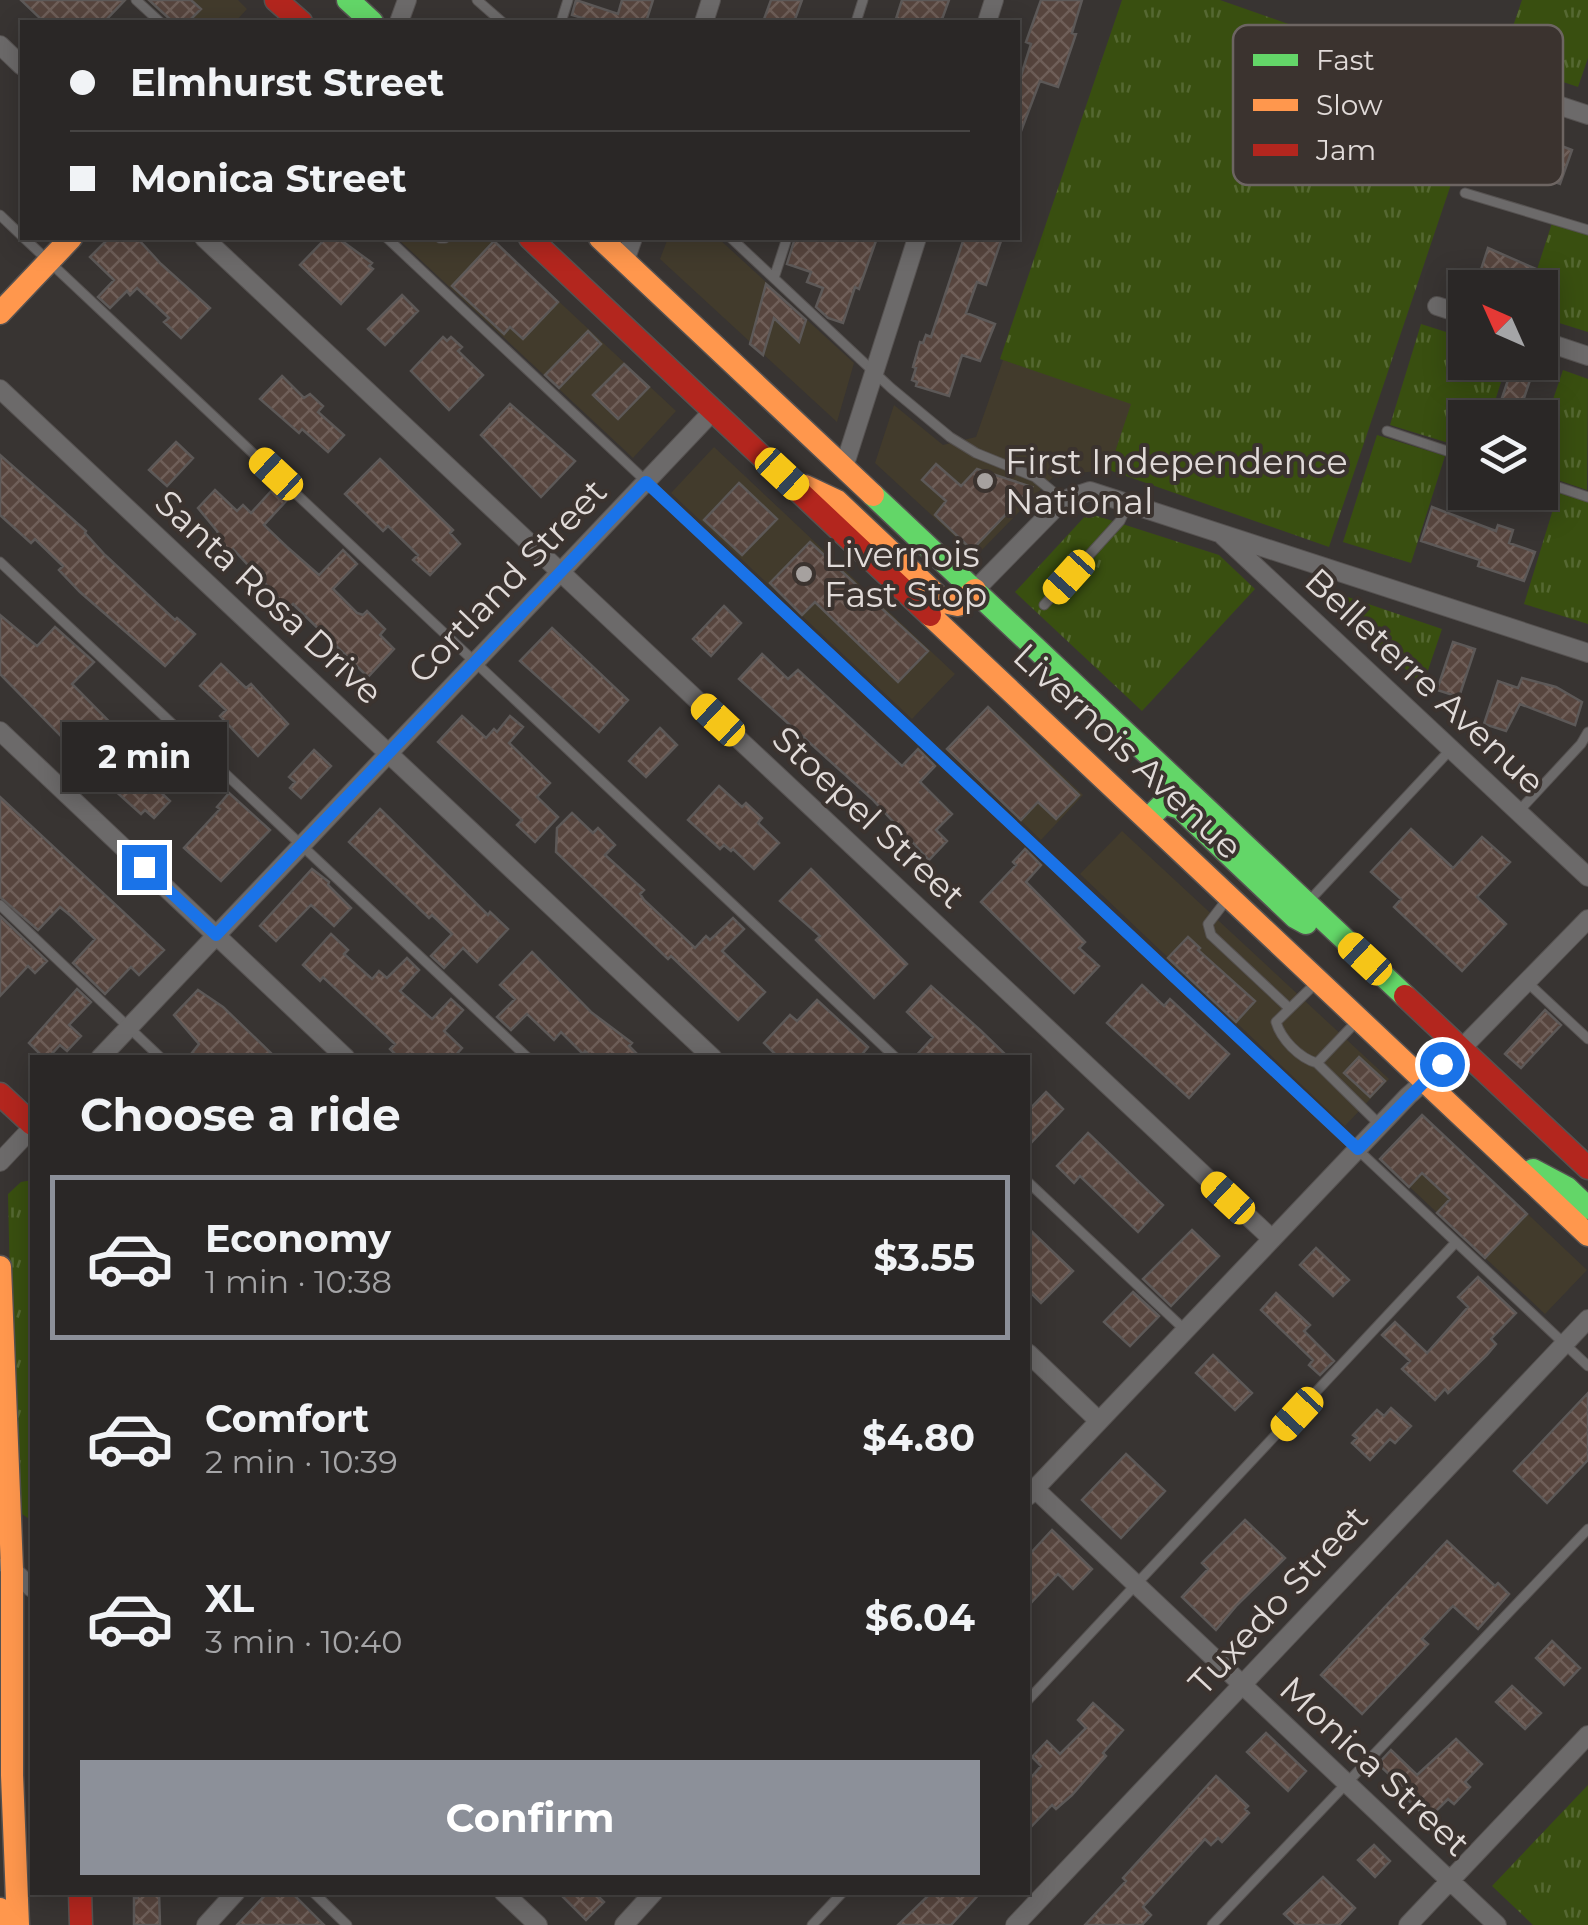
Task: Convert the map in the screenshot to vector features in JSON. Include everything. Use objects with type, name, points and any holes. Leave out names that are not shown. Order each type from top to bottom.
[{"type":"main road","points":[[348,0],[370,20]]},
{"type":"main road","points":[[0,312],[69,240]]},
{"type":"main road","name":"Livernois Avenue","points":[[532,240],[1588,1235]]},
{"type":"main road","name":"Livernois Avenue","points":[[602,240],[975,590],[1301,910],[1365,959],[1588,1168]]},
{"type":"main road","points":[[782,474],[837,501],[944,602],[964,603],[975,590]]},
{"type":"main road","points":[[1148,818],[1164,803],[1180,808],[1301,910]]},
{"type":"main road","points":[[0,1094],[30,1124]]},
{"type":"main road","points":[[1502,1153],[1566,1188],[1588,1208]]},
{"type":"main road","points":[[0,1267],[6,1770],[18,1872],[17,1925]]},
{"type":"main road","points":[[6,1770],[30,1792]]},
{"type":"main road","points":[[0,1909],[17,1925]]},
{"type":"street","points":[[0,45],[20,64]]},
{"type":"street","points":[[1563,106],[1588,114]]},
{"type":"street","name":"Stoepel Street","points":[[206,240],[1271,1238]]},
{"type":"street","points":[[625,261],[632,240]]},
{"type":"street","points":[[844,467],[916,240]]},
{"type":"street","points":[[1438,306],[1448,310]]},
{"type":"street","points":[[1558,346],[1588,356]]},
{"type":"street","name":"Santa Rosa Drive","points":[[0,389],[709,1055]]},
{"type":"street","name":"Cortland Street","points":[[103,1055],[714,411]]},
{"type":"street","points":[[975,590],[1063,500],[1090,491],[1588,653]]},
{"type":"street","name":"Belleterre Avenue","points":[[1218,531],[1588,878]]},
{"type":"street","points":[[0,732],[343,1055]]},
{"type":"street","points":[[1031,1492],[1380,1125],[1588,919]]},
{"type":"street","points":[[0,1162],[30,1128]]},
{"type":"street","name":"Tuxedo Street","points":[[1015,1925],[1588,1320]]},
{"type":"street","points":[[1030,1355],[1099,1421]]},
{"type":"street","name":"Monica Street","points":[[1031,1492],[1137,1585],[1497,1925]]},
{"type":"street","points":[[0,1538],[6,1565],[30,1586]]},
{"type":"street","points":[[1408,1925],[1588,1735]]},
{"type":"street","points":[[506,1895],[538,1925]]},
{"type":"street","points":[[624,1925],[651,1895]]},
{"type":"street","points":[[206,1925],[221,1900]]},
{"type":"lane","points":[[136,0],[158,20]]},
{"type":"lane","points":[[478,0],[500,20]]},
{"type":"lane","points":[[1465,193],[1588,230]]},
{"type":"lane","points":[[0,214],[20,233]]},
{"type":"lane","points":[[27,240],[893,1055]]},
{"type":"lane","points":[[389,240],[1588,1366]]},
{"type":"lane","points":[[733,240],[950,436],[976,454],[1035,477],[1063,500]]},
{"type":"lane","points":[[774,278],[786,240]]},
{"type":"lane","points":[[1387,431],[1448,451]]},
{"type":"lane","points":[[1558,487],[1588,497]]},
{"type":"lane","points":[[1044,604],[1120,521],[1129,502]]},
{"type":"lane","points":[[0,562],[525,1055]]},
{"type":"lane","points":[[1518,812],[1588,732]]},
{"type":"lane","points":[[1301,910],[1451,749]]},
{"type":"lane","points":[[1230,895],[1208,924],[1211,935],[1289,1008]]},
{"type":"lane","points":[[0,905],[158,1055]]},
{"type":"lane","points":[[1320,980],[1276,1022],[1280,1034],[1380,1125]]},
{"type":"lane","points":[[1527,982],[1588,1038]]},
{"type":"lane","points":[[1316,1063],[1360,1018]]},
{"type":"lane","points":[[1030,1184],[1185,1330]]},
{"type":"lane","points":[[1030,1698],[1456,1242]]},
{"type":"lane","points":[[1212,1925],[1588,1529]]},
{"type":"lane","points":[[316,1895],[347,1925]]},
{"type":"lane","points":[[812,1925],[840,1895]]},
{"type":"shaded area","points":[[147,0],[238,0],[247,9],[237,20],[169,20]]},
{"type":"shaded area","points":[[399,240],[493,240],[676,411],[633,458]]},
{"type":"shaded area","points":[[667,240],[720,240],[854,363],[837,422],[660,259]]},
{"type":"shaded area","points":[[1003,360],[1132,403],[1109,470],[1055,475],[976,556],[875,463],[894,405],[943,445],[976,437]]},
{"type":"shaded area","points":[[714,447],[955,674],[912,719],[671,493]]},
{"type":"shaded area","points":[[990,707],[1083,795],[1041,840],[948,752]]},
{"type":"shaded area","points":[[1122,831],[1389,1079],[1345,1126],[1080,874]]},
{"type":"shaded area","points":[[1424,1116],[1587,1270],[1545,1314],[1382,1161]]},
{"type":"green space","points":[[1122,0],[1220,0],[1291,25],[1233,25],[1233,185],[1451,185],[1329,547],[1109,470],[1131,404],[1000,359]]},
{"type":"green space","points":[[1522,0],[1588,0],[1588,58],[1578,87],[1563,82],[1563,25],[1513,25]]},
{"type":"green space","points":[[1552,223],[1588,234],[1588,332],[1558,323],[1558,270],[1537,270]]},
{"type":"green space","points":[[1421,324],[1448,333],[1448,380],[1502,380],[1495,400],[1448,400],[1448,443],[1390,425]]},
{"type":"green space","points":[[1563,370],[1588,379],[1587,490],[1558,480],[1558,400],[1553,400]]},
{"type":"green space","points":[[1377,435],[1445,456],[1411,563],[1343,542]]},
{"type":"green space","points":[[1558,493],[1588,502],[1588,624],[1524,604],[1553,510],[1558,510]]},
{"type":"green space","points":[[1088,513],[1219,555],[1255,589],[1142,711],[1015,592]]},
{"type":"green space","points":[[1336,593],[1442,629],[1423,685],[1332,602]]},
{"type":"green space","points":[[30,1180],[30,1520],[15,1509],[8,1194],[21,1182]]},
{"type":"green space","points":[[1588,1785],[1588,1925],[1533,1925],[1492,1886]]},
{"type":"building","points":[[21,0],[125,0],[106,20],[42,20]]},
{"type":"building","points":[[149,0],[191,0],[201,9],[190,20],[171,20]]},
{"type":"building","points":[[576,0],[618,14],[622,0],[653,0],[647,20],[588,20],[572,15]]},
{"type":"building","points":[[771,0],[802,0],[795,20],[764,20]]},
{"type":"building","points":[[902,0],[949,0],[942,20],[896,20]]},
{"type":"building","points":[[1041,0],[1082,0],[1072,33],[1076,34],[1058,87],[1040,81],[1020,134],[1020,79],[1031,44],[1026,42]]},
{"type":"building","points":[[1563,147],[1572,150],[1563,176]]},
{"type":"building","points":[[107,240],[139,240],[210,308],[181,338],[164,322],[169,318],[137,288],[130,295],[127,291],[110,308],[98,297],[114,280],[90,257]]},
{"type":"building","points":[[324,240],[341,240],[372,263],[369,266],[373,269],[341,304],[300,265]]},
{"type":"building","points":[[794,240],[876,240],[843,323],[828,318],[816,307],[823,288],[807,282],[811,272],[787,264]]},
{"type":"building","points":[[963,240],[1001,240],[986,285],[977,282],[966,313],[995,324],[980,361],[962,355],[949,396],[916,386],[917,382],[912,380],[920,342],[926,335],[931,337]]},
{"type":"building","points":[[494,241],[558,302],[523,339],[510,327],[504,334],[452,286]]},
{"type":"building","points":[[1488,248],[1536,269],[1536,270],[1481,270]]},
{"type":"building","points":[[766,284],[806,320],[799,342],[774,318],[763,355],[750,344]]},
{"type":"building","points":[[402,295],[418,311],[385,345],[368,329]]},
{"type":"building","points":[[588,331],[601,344],[559,388],[545,375]]},
{"type":"building","points":[[443,337],[447,341],[451,337],[462,347],[458,351],[483,375],[449,410],[411,371]]},
{"type":"building","points":[[624,364],[649,387],[618,419],[593,395]]},
{"type":"building","points":[[282,376],[304,398],[310,394],[323,406],[318,412],[344,435],[328,452],[260,399]]},
{"type":"building","points":[[1508,380],[1530,380],[1523,400],[1502,398]]},
{"type":"building","points":[[510,404],[575,461],[541,497],[481,435]]},
{"type":"building","points":[[176,442],[193,458],[167,486],[149,470]]},
{"type":"building","points":[[0,455],[86,531],[105,555],[175,620],[195,634],[165,666],[80,592],[59,570],[63,566],[35,539],[31,543],[0,515]]},
{"type":"building","points":[[380,459],[453,530],[450,533],[460,544],[430,575],[413,560],[418,555],[388,526],[383,531],[345,494]]},
{"type":"building","points":[[936,464],[961,486],[977,469],[1032,487],[972,550],[935,515],[946,501],[922,480]]},
{"type":"building","points":[[739,483],[777,519],[742,555],[704,520]]},
{"type":"building","points":[[273,489],[286,501],[264,525],[287,547],[319,575],[343,550],[357,564],[333,589],[357,613],[363,615],[367,611],[385,629],[380,635],[394,649],[368,677],[293,604],[288,608],[233,549],[229,553],[216,540],[220,536],[198,508],[215,490],[237,511],[243,505],[251,513]]},
{"type":"building","points":[[1432,507],[1496,531],[1498,525],[1513,530],[1509,543],[1535,552],[1524,581],[1478,566],[1480,560],[1421,541]]},
{"type":"building","points":[[810,542],[928,651],[898,682],[815,602],[802,615],[770,583]]},
{"type":"building","points":[[724,606],[741,623],[711,656],[693,639]]},
{"type":"building","points":[[0,615],[37,646],[55,627],[94,662],[72,684],[158,771],[149,781],[170,801],[154,818],[145,810],[141,814],[111,787],[0,674]]},
{"type":"building","points":[[552,628],[628,700],[599,732],[520,661]]},
{"type":"building","points":[[1453,642],[1475,649],[1459,697],[1437,690]]},
{"type":"building","points":[[762,654],[788,679],[798,670],[902,766],[918,749],[935,766],[920,782],[952,814],[936,830],[947,841],[929,860],[872,799],[739,679]]},
{"type":"building","points":[[221,664],[246,688],[251,684],[288,724],[258,756],[220,716],[226,710],[200,686]]},
{"type":"building","points":[[1522,678],[1556,687],[1582,702],[1575,725],[1520,704],[1506,731],[1484,724],[1498,681],[1518,688]]},
{"type":"building","points":[[988,707],[1079,795],[1056,819],[1038,802],[1021,820],[947,749]]},
{"type":"building","points":[[462,716],[486,738],[494,729],[497,732],[510,716],[523,727],[509,743],[550,783],[537,797],[558,817],[535,842],[517,825],[522,820],[438,742]]},
{"type":"building","points":[[660,728],[677,745],[646,777],[629,761]]},
{"type":"building","points":[[314,750],[331,766],[301,798],[290,788],[295,782],[289,777]]},
{"type":"building","points":[[719,786],[742,807],[746,803],[762,818],[758,823],[779,843],[754,869],[733,849],[724,845],[720,849],[688,820]]},
{"type":"building","points":[[229,793],[270,830],[221,881],[184,848],[220,809],[217,807]]},
{"type":"building","points":[[0,797],[164,950],[139,975],[131,967],[105,994],[73,963],[95,939],[71,916],[60,907],[38,930],[0,897]]},
{"type":"building","points":[[380,809],[488,915],[490,912],[508,929],[477,962],[463,948],[444,968],[431,956],[452,934],[432,915],[429,918],[349,842]]},
{"type":"building","points":[[572,813],[593,833],[598,828],[615,845],[605,855],[644,890],[640,894],[644,900],[695,948],[706,936],[710,940],[733,918],[744,929],[722,951],[765,992],[738,1020],[556,852],[557,828]]},
{"type":"building","points":[[1411,829],[1453,868],[1482,837],[1510,862],[1477,897],[1506,924],[1462,971],[1394,907],[1401,899],[1371,872]]},
{"type":"building","points":[[1025,849],[1041,865],[1026,882],[1085,942],[1079,948],[1099,966],[1074,993],[981,902],[1016,865],[1013,862]]},
{"type":"building","points":[[312,869],[351,908],[334,926],[311,905],[276,941],[260,926]]},
{"type":"building","points":[[811,869],[907,964],[874,998],[816,940],[820,936],[780,901]]},
{"type":"building","points":[[0,916],[47,961],[35,973],[28,966],[0,996]]},
{"type":"building","points":[[331,934],[348,950],[344,954],[372,979],[379,971],[387,978],[407,958],[419,970],[400,991],[432,1019],[451,999],[463,1010],[444,1031],[462,1048],[456,1055],[396,1055],[390,1049],[395,1044],[323,977],[320,981],[303,965]]},
{"type":"building","points":[[1188,937],[1255,1001],[1236,1022],[1168,958]]},
{"type":"building","points":[[532,952],[591,1012],[632,1043],[629,1046],[638,1055],[589,1055],[585,1051],[583,1054],[561,1032],[554,1040],[527,1014],[511,1030],[497,1017],[515,999],[500,985]]},
{"type":"building","points":[[1142,985],[1164,1006],[1170,999],[1229,1054],[1189,1098],[1107,1023]]},
{"type":"building","points":[[931,986],[1006,1055],[917,1055],[933,1037],[907,1012]]},
{"type":"building","points":[[77,989],[91,1002],[69,1025],[81,1036],[67,1051],[60,1045],[51,1055],[41,1055],[29,1043]]},
{"type":"building","points":[[198,990],[223,1007],[273,1055],[190,1055],[199,1044],[174,1015]]},
{"type":"building","points":[[817,1000],[868,1047],[861,1055],[776,1055],[764,1043],[790,1015],[797,1021]]},
{"type":"building","points":[[1545,1010],[1561,1025],[1521,1068],[1505,1054]]},
{"type":"building","points":[[1359,1057],[1385,1081],[1370,1097],[1344,1073]]},
{"type":"building","points":[[1046,1092],[1063,1109],[1030,1144],[1030,1109]]},
{"type":"building","points":[[1422,1115],[1527,1214],[1485,1258],[1437,1213],[1450,1199],[1422,1173],[1409,1187],[1380,1159]]},
{"type":"building","points":[[1088,1133],[1163,1205],[1138,1232],[1080,1176],[1074,1183],[1057,1166]]},
{"type":"building","points":[[1030,1230],[1073,1271],[1041,1303],[1030,1292]]},
{"type":"building","points":[[1192,1230],[1219,1256],[1171,1306],[1143,1279]]},
{"type":"building","points":[[1316,1248],[1349,1280],[1333,1296],[1300,1265]]},
{"type":"building","points":[[1478,1277],[1516,1313],[1491,1339],[1496,1344],[1487,1355],[1448,1393],[1445,1389],[1435,1400],[1402,1369],[1410,1361],[1382,1335],[1395,1322],[1427,1353],[1468,1307],[1458,1297]]},
{"type":"building","points":[[1133,1292],[1159,1316],[1130,1346],[1104,1322]]},
{"type":"building","points":[[1276,1293],[1310,1325],[1304,1331],[1334,1361],[1320,1375],[1309,1365],[1313,1360],[1261,1310]]},
{"type":"building","points":[[1213,1355],[1252,1393],[1235,1410],[1196,1373]]},
{"type":"building","points":[[1588,1393],[1588,1460],[1547,1503],[1514,1471]]},
{"type":"building","points":[[1391,1408],[1411,1426],[1395,1443],[1390,1439],[1370,1460],[1352,1443],[1357,1438],[1353,1435],[1377,1410],[1384,1416]]},
{"type":"building","points":[[1126,1454],[1165,1491],[1121,1538],[1082,1500]]},
{"type":"building","points":[[1245,1520],[1285,1558],[1216,1630],[1182,1597],[1208,1569],[1202,1563]]},
{"type":"building","points":[[1052,1530],[1092,1569],[1073,1589],[1058,1574],[1030,1604],[1030,1554]]},
{"type":"building","points":[[1447,1541],[1495,1586],[1498,1583],[1509,1594],[1478,1629],[1453,1606],[1422,1639],[1428,1644],[1362,1714],[1321,1675]]},
{"type":"building","points":[[1552,1641],[1580,1668],[1564,1685],[1536,1658]]},
{"type":"building","points":[[1512,1686],[1541,1713],[1525,1729],[1496,1702]]},
{"type":"building","points":[[1093,1703],[1123,1730],[1072,1795],[1056,1809],[1052,1805],[1030,1828],[1030,1779],[1041,1766],[1032,1757],[1047,1741],[1060,1754],[1086,1728],[1078,1720]]},
{"type":"building","points":[[1266,1733],[1306,1771],[1288,1791],[1247,1752]]},
{"type":"building","points":[[1456,1739],[1482,1764],[1465,1782],[1470,1787],[1454,1804],[1448,1799],[1428,1819],[1404,1796],[1408,1792],[1378,1764],[1391,1750],[1417,1775]]},
{"type":"building","points":[[1216,1776],[1248,1806],[1245,1809],[1249,1813],[1222,1842],[1218,1838],[1211,1845],[1205,1839],[1143,1907],[1151,1915],[1142,1925],[1085,1925],[1126,1881],[1123,1878]]},
{"type":"building","points":[[1374,1845],[1390,1861],[1375,1877],[1358,1860]]},
{"type":"building","points":[[1323,1877],[1355,1908],[1339,1925],[1296,1925],[1284,1914]]},
{"type":"building","points":[[159,1895],[160,1925],[134,1925],[137,1898]]},
{"type":"building","points":[[265,1895],[294,1895],[324,1925],[237,1925]]},
{"type":"building","points":[[561,1895],[597,1895],[604,1902],[586,1920]]},
{"type":"building","points":[[929,1895],[978,1895],[951,1925],[898,1925]]},
{"type":"traffic: fast","points":[[348,0],[370,20]]},
{"type":"traffic: fast","points":[[873,495],[1405,996]]},
{"type":"traffic: fast","points":[[1149,818],[1164,803],[1180,808],[1306,923]]},
{"type":"traffic: fast","points":[[1533,1170],[1567,1188],[1588,1208]]},
{"type":"traffic: slow","points":[[0,313],[69,240]]},
{"type":"traffic: slow","points":[[602,240],[873,495]]},
{"type":"traffic: slow","points":[[805,486],[837,501],[944,602],[958,605],[975,590]]},
{"type":"traffic: slow","points":[[930,615],[1588,1235]]},
{"type":"traffic: slow","points":[[0,1267],[12,1569],[12,1775],[18,1925]]},
{"type":"traffic: slow","points":[[0,1909],[15,1925]]},
{"type":"traffic: jam","points":[[276,0],[299,20]]},
{"type":"traffic: jam","points":[[532,240],[930,615]]},
{"type":"traffic: jam","points":[[1405,996],[1588,1168]]},
{"type":"traffic: jam","points":[[0,1094],[30,1122]]},
{"type":"traffic: jam","points":[[80,1895],[81,1925]]},
{"type":"place","name":"First Independence National","points":[[985,481]]},
{"type":"place","name":"Livernois Fast Stop","points":[[804,574]]},
{"type":"route","points":[[144,867],[216,935],[646,482],[1358,1149],[1442,1064]]}]
